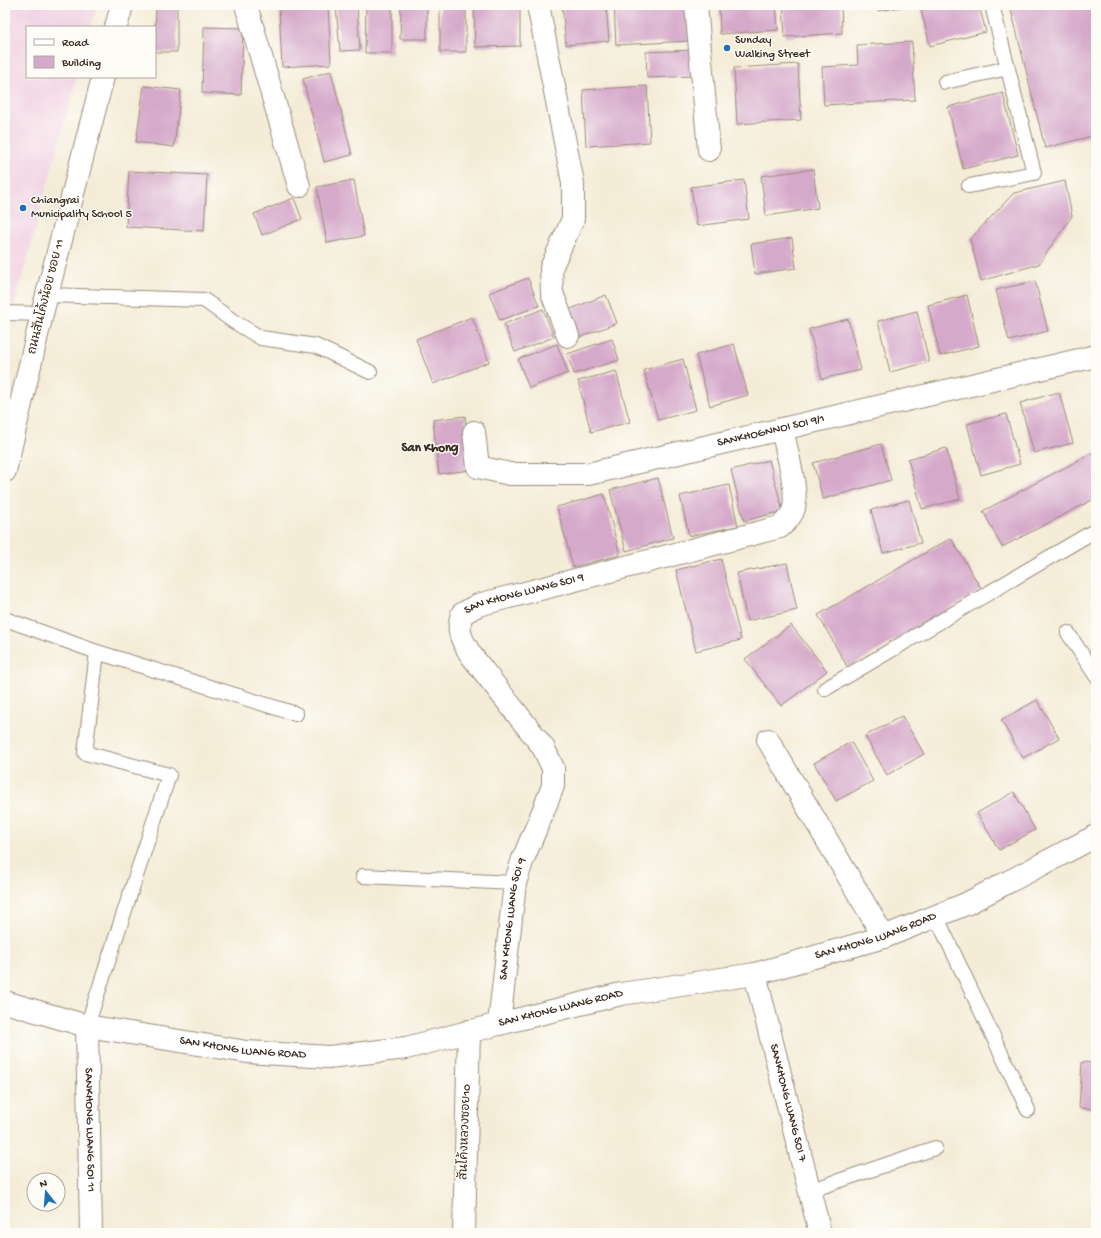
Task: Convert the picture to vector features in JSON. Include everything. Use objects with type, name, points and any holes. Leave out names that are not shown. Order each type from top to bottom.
[{"type":"street","points":[[116,26],[122,5]]},
{"type":"street","points":[[246,5],[299,186]]},
{"type":"street","points":[[538,5],[573,183],[573,219],[551,268],[552,293],[568,336]]},
{"type":"street","points":[[696,5],[709,150]]},
{"type":"street","name":"ถนนสันโค้งน้อย ซอย 11","points":[[5,471],[44,304],[103,78]]},
{"type":"street","name":"SANKHOGNNOI SOI 9/1","points":[[474,432],[478,467],[510,474],[588,474],[1096,356]]},
{"type":"street","name":"SAN KHONG LUANG SOI 9","points":[[499,1024],[515,883],[523,859],[553,786],[553,768],[543,746],[471,654],[462,639],[459,625],[462,614],[478,605],[780,527],[789,518],[794,509],[795,493],[782,429]]},
{"type":"street","points":[[768,740],[884,937]]},
{"type":"street","name":"SAN KHONG LUANG ROAD","points":[[5,1002],[87,1026],[247,1052],[329,1057],[406,1048],[621,994],[755,974],[884,937],[966,904],[1096,836]]},
{"type":"street","name":"SANKHONG LUANG SOI 7","points":[[755,974],[820,1233]]},
{"type":"street","name":"SANKHONG LUANG SOI 11","points":[[87,1026],[92,1233]]},
{"type":"street","name":"สันโค้งหลวงซอย10","points":[[464,1233],[469,1032]]},
{"type":"lane","points":[[969,186],[1034,174],[992,5]]},
{"type":"lane","points":[[945,82],[1008,68]]},
{"type":"lane","points":[[5,313],[44,304],[204,300],[233,321],[261,338],[316,346],[370,372]]},
{"type":"lane","points":[[825,689],[1096,530]]},
{"type":"lane","points":[[5,619],[97,652],[296,714]]},
{"type":"lane","points":[[1068,633],[1096,676]]},
{"type":"lane","points":[[87,1026],[169,774],[85,753],[97,652]]},
{"type":"lane","points":[[363,876],[515,883]]},
{"type":"lane","points":[[936,916],[1028,1110]]},
{"type":"lane","points":[[809,1191],[935,1148]]},
{"type":"shaded area","name":"Chiangrai Municipality School 5","points":[[5,5],[97,5],[91,26],[26,26],[26,78],[77,78],[5,339]]},
{"type":"building","points":[[156,5],[177,5],[177,52],[156,52]]},
{"type":"building","points":[[279,5],[328,5],[331,64],[282,67]]},
{"type":"building","points":[[336,5],[357,5],[360,50],[340,51]]},
{"type":"building","points":[[366,5],[392,5],[392,53],[365,53]]},
{"type":"building","points":[[401,5],[427,5],[427,39],[400,39]]},
{"type":"building","points":[[440,5],[466,5],[466,52],[440,52]]},
{"type":"building","points":[[474,5],[520,5],[520,46],[475,47]]},
{"type":"building","points":[[562,5],[606,5],[609,41],[566,45]]},
{"type":"building","points":[[614,5],[687,5],[689,41],[616,45]]},
{"type":"building","points":[[719,5],[776,5],[778,30],[720,34]]},
{"type":"building","points":[[783,5],[841,5],[842,33],[785,37]]},
{"type":"building","points":[[877,5],[907,5],[907,6],[878,11]]},
{"type":"building","points":[[920,5],[979,5],[986,32],[930,46]]},
{"type":"building","points":[[1010,5],[1096,5],[1096,135],[1045,148]]},
{"type":"building","points":[[204,27],[243,28],[241,95],[202,93]]},
{"type":"building","points":[[912,42],[915,100],[824,105],[822,67],[858,65],[857,45]]},
{"type":"building","points":[[694,50],[695,76],[647,78],[646,52]]},
{"type":"building","points":[[798,64],[801,120],[737,124],[734,68]]},
{"type":"building","points":[[331,71],[352,155],[324,162],[303,79]]},
{"type":"building","points":[[144,86],[181,90],[174,147],[136,142]]},
{"type":"building","points":[[647,86],[650,142],[586,146],[583,90]]},
{"type":"building","points":[[1003,93],[1018,155],[963,169],[948,107]]},
{"type":"building","points":[[813,169],[818,208],[766,216],[761,176]]},
{"type":"building","points":[[129,171],[207,175],[204,231],[126,227]]},
{"type":"building","points":[[354,180],[364,236],[327,243],[317,187]]},
{"type":"building","points":[[744,180],[749,219],[697,226],[691,187]]},
{"type":"building","points":[[1065,181],[1072,216],[1039,264],[981,281],[970,239],[1014,193]]},
{"type":"building","points":[[294,198],[302,219],[262,235],[254,214]]},
{"type":"building","points":[[792,238],[796,268],[755,274],[751,244]]},
{"type":"building","points":[[528,278],[539,306],[500,320],[489,293]]},
{"type":"building","points":[[1035,281],[1048,331],[1009,341],[996,290]]},
{"type":"building","points":[[606,295],[617,323],[578,338],[568,310]]},
{"type":"building","points":[[967,295],[979,346],[940,356],[928,305]]},
{"type":"building","points":[[543,309],[554,337],[515,352],[504,324]]},
{"type":"building","points":[[917,311],[929,362],[890,372],[878,321]]},
{"type":"building","points":[[472,317],[489,362],[433,384],[416,339]]},
{"type":"building","points":[[848,319],[861,370],[822,379],[809,329]]},
{"type":"building","points":[[612,339],[619,360],[574,374],[567,354]]},
{"type":"building","points":[[557,344],[568,373],[529,388],[518,359]]},
{"type":"building","points":[[734,344],[748,395],[710,406],[696,355]]},
{"type":"building","points":[[683,359],[696,410],[658,420],[644,370]]},
{"type":"building","points":[[616,371],[630,422],[591,432],[578,381]]},
{"type":"building","points":[[1059,392],[1073,443],[1034,453],[1020,403]]},
{"type":"building","points":[[1006,414],[1020,464],[981,475],[967,424]]},
{"type":"building","points":[[465,416],[471,470],[439,474],[433,420]]},
{"type":"building","points":[[881,444],[891,480],[823,499],[813,463]]},
{"type":"building","points":[[946,448],[960,499],[922,509],[908,459]]},
{"type":"building","points":[[1096,451],[1096,498],[1002,547],[983,511]]},
{"type":"building","points":[[769,460],[783,511],[744,521],[731,470]]},
{"type":"building","points":[[658,478],[673,538],[626,551],[610,490]]},
{"type":"building","points":[[729,485],[738,526],[689,536],[680,496]]},
{"type":"building","points":[[604,494],[620,555],[573,567],[557,507]]},
{"type":"building","points":[[909,500],[921,543],[883,553],[871,510]]},
{"type":"building","points":[[951,538],[982,590],[848,668],[818,615]]},
{"type":"building","points":[[721,559],[741,640],[696,651],[676,570]]},
{"type":"building","points":[[787,563],[797,610],[747,621],[737,573]]},
{"type":"building","points":[[791,625],[827,671],[781,706],[745,659]]},
{"type":"building","points":[[1037,700],[1059,738],[1023,758],[1001,720]]},
{"type":"building","points":[[902,716],[924,754],[887,775],[865,736]]},
{"type":"building","points":[[851,742],[873,781],[836,801],[814,763]]},
{"type":"building","points":[[1014,792],[1035,830],[999,850],[977,813]]},
{"type":"building","points":[[1082,1062],[1096,1063],[1096,1109],[1079,1108]]},
{"type":"place","name":"Sunday Walking Street","points":[[727,48]]},
{"type":"place","name":"Chiangrai Municipality School 5","points":[[23,208]]},
{"type":"district","name":"San Khong","points":[[430,448]]}]
